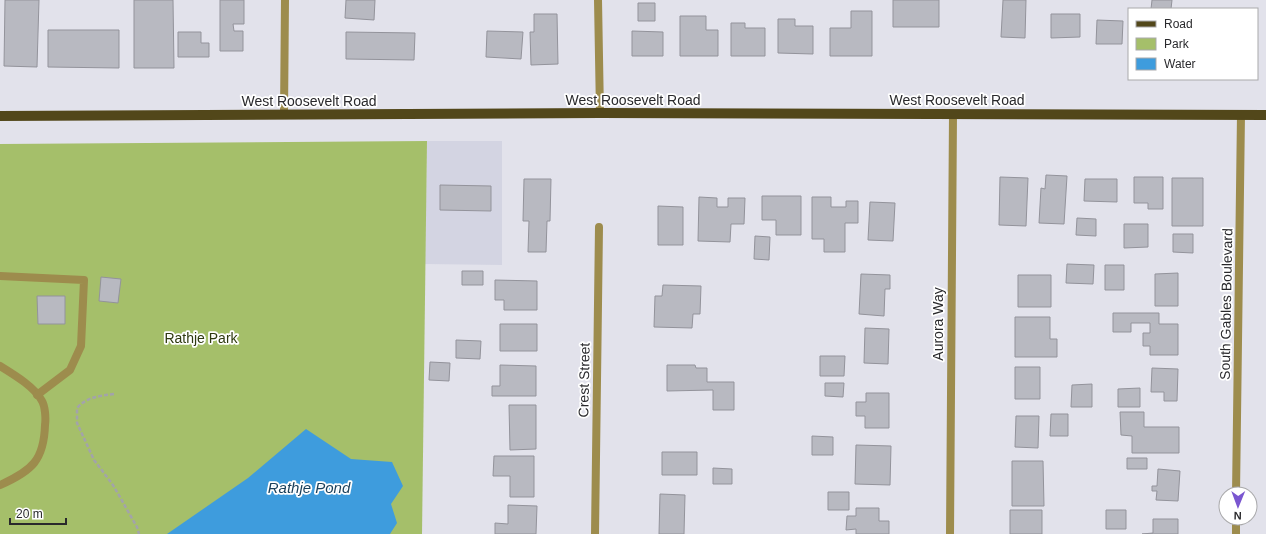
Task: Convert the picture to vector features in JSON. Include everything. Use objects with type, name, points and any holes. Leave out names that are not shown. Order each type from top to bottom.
[{"type":"main road","name":"West Roosevelt Road","points":[[0,116],[600,113],[1266,115]]},
{"type":"street","points":[[284,0],[284,115]]},
{"type":"street","points":[[598,0],[600,113]]},
{"type":"street","name":"Aurora Way","points":[[950,534],[953,114]]},
{"type":"street","name":"South Gables Boulevard","points":[[1236,486],[1241,114]]},
{"type":"street","name":"Crest Street","points":[[595,534],[599,226]]},
{"type":"street","points":[[0,276],[84,280],[81,346],[70,370],[37,395]]},
{"type":"street","points":[[0,366],[19,377],[37,395],[42,401],[46,421],[45,443],[39,459],[25,472],[0,485]]},
{"type":"path","points":[[114,394],[92,397],[82,402],[77,408],[77,423],[94,460],[113,485],[137,527],[139,534]]},
{"type":"shaded area","points":[[427,141],[502,141],[502,265],[425,264]]},
{"type":"green space","name":"Rathje Park","points":[[427,141],[422,534],[0,534],[0,144]]},
{"type":"water","name":"Rathje Pond","points":[[306,429],[351,459],[392,462],[403,486],[391,504],[397,523],[390,534],[167,534],[248,478]]},
{"type":"building","points":[[5,0],[39,0],[37,67],[4,66]]},
{"type":"building","points":[[134,0],[173,0],[174,68],[134,68]]},
{"type":"building","points":[[220,0],[244,0],[244,24],[233,24],[234,31],[243,31],[243,51],[220,51]]},
{"type":"building","points":[[346,0],[375,0],[374,20],[345,18]]},
{"type":"building","points":[[893,0],[939,0],[939,27],[893,27]]},
{"type":"building","points":[[1003,0],[1026,0],[1025,38],[1001,37]]},
{"type":"building","points":[[1152,0],[1172,0],[1171,8],[1151,8]]},
{"type":"building","points":[[638,3],[655,3],[655,21],[638,21]]},
{"type":"building","points":[[851,11],[872,11],[872,56],[830,56],[830,28],[851,28]]},
{"type":"building","points":[[534,14],[557,14],[558,64],[531,65],[530,32],[534,32]]},
{"type":"building","points":[[1051,14],[1080,14],[1080,37],[1051,38]]},
{"type":"building","points":[[680,16],[706,16],[706,30],[718,30],[718,56],[680,56]]},
{"type":"building","points":[[778,19],[795,19],[795,26],[813,26],[813,54],[778,53]]},
{"type":"building","points":[[1097,20],[1123,21],[1122,44],[1096,44]]},
{"type":"building","points":[[731,23],[745,23],[745,28],[765,28],[765,56],[731,56]]},
{"type":"building","points":[[48,30],[119,30],[119,68],[48,67]]},
{"type":"building","points":[[487,31],[523,32],[521,59],[486,57]]},
{"type":"building","points":[[632,31],[663,32],[663,56],[632,56]]},
{"type":"building","points":[[178,32],[201,32],[201,43],[209,43],[209,57],[178,57]]},
{"type":"building","points":[[346,32],[415,33],[414,60],[346,59]]},
{"type":"building","points":[[1046,175],[1067,176],[1064,224],[1039,223],[1041,188],[1045,189]]},
{"type":"building","points":[[1000,177],[1028,178],[1026,226],[999,225]]},
{"type":"building","points":[[1134,177],[1163,177],[1163,209],[1148,209],[1148,203],[1134,203]]},
{"type":"building","points":[[1172,178],[1203,178],[1203,226],[1172,226]]},
{"type":"building","points":[[524,179],[551,179],[550,221],[547,221],[546,252],[528,252],[529,221],[523,221]]},
{"type":"building","points":[[1085,179],[1117,179],[1117,202],[1084,201]]},
{"type":"building","points":[[440,185],[491,186],[491,211],[440,210]]},
{"type":"building","points":[[762,196],[801,196],[801,235],[776,235],[776,220],[762,220]]},
{"type":"building","points":[[699,197],[717,198],[717,207],[728,207],[728,198],[745,198],[744,224],[731,224],[730,242],[698,241]]},
{"type":"building","points":[[812,197],[831,197],[831,207],[846,207],[846,201],[858,201],[858,223],[845,223],[845,252],[824,252],[824,239],[812,239]]},
{"type":"building","points":[[870,202],[895,203],[893,241],[868,240]]},
{"type":"building","points":[[658,206],[683,207],[683,245],[658,245]]},
{"type":"building","points":[[1077,218],[1096,219],[1096,236],[1076,235]]},
{"type":"building","points":[[1124,224],[1148,224],[1148,247],[1124,248]]},
{"type":"building","points":[[1173,234],[1193,234],[1193,253],[1173,252]]},
{"type":"building","points":[[755,236],[770,237],[769,260],[754,259]]},
{"type":"building","points":[[1067,264],[1094,265],[1093,284],[1066,283]]},
{"type":"building","points":[[1105,265],[1124,265],[1124,290],[1105,290]]},
{"type":"building","points":[[462,271],[483,271],[483,285],[462,285]]},
{"type":"building","points":[[1178,273],[1178,306],[1155,306],[1155,274]]},
{"type":"building","points":[[861,274],[890,275],[890,289],[885,289],[884,316],[859,314]]},
{"type":"building","points":[[1018,275],[1051,275],[1051,307],[1018,307]]},
{"type":"building","points":[[101,277],[121,279],[118,303],[99,301]]},
{"type":"building","points":[[495,280],[537,281],[537,310],[504,310],[504,300],[495,300]]},
{"type":"building","points":[[663,285],[701,286],[700,314],[693,314],[692,328],[654,327],[655,296],[662,296]]},
{"type":"building","points":[[37,296],[65,296],[65,324],[38,324]]},
{"type":"building","points":[[1113,313],[1159,313],[1159,324],[1178,324],[1178,355],[1150,355],[1150,346],[1143,346],[1143,333],[1150,333],[1150,323],[1131,323],[1131,332],[1113,332]]},
{"type":"building","points":[[1015,317],[1050,317],[1050,339],[1057,339],[1057,357],[1015,357]]},
{"type":"building","points":[[500,324],[537,324],[537,351],[500,351]]},
{"type":"building","points":[[865,328],[889,329],[888,364],[864,363]]},
{"type":"building","points":[[456,340],[481,341],[480,359],[456,358]]},
{"type":"building","points":[[820,356],[845,356],[844,376],[820,376]]},
{"type":"building","points":[[430,362],[450,363],[449,381],[429,380]]},
{"type":"building","points":[[500,365],[536,366],[536,396],[492,396],[492,386],[500,386]]},
{"type":"building","points":[[667,365],[695,365],[696,368],[707,368],[707,382],[734,382],[734,410],[713,410],[713,390],[667,391]]},
{"type":"building","points":[[1015,367],[1040,367],[1040,399],[1015,399]]},
{"type":"building","points":[[1152,368],[1178,369],[1177,401],[1164,401],[1164,392],[1151,392]]},
{"type":"building","points":[[825,383],[844,383],[843,397],[825,396]]},
{"type":"building","points":[[1092,384],[1092,407],[1071,407],[1072,385]]},
{"type":"building","points":[[1140,388],[1140,407],[1118,407],[1118,389]]},
{"type":"building","points":[[866,393],[889,393],[889,428],[865,428],[865,416],[856,416],[856,402],[866,402]]},
{"type":"building","points":[[509,405],[536,405],[536,449],[510,450]]},
{"type":"building","points":[[1120,412],[1144,412],[1144,427],[1179,427],[1179,453],[1132,453],[1132,436],[1121,435]]},
{"type":"building","points":[[1051,414],[1068,414],[1068,436],[1050,436]]},
{"type":"building","points":[[1016,416],[1039,416],[1038,448],[1015,447]]},
{"type":"building","points":[[812,436],[833,437],[833,455],[812,455]]},
{"type":"building","points":[[856,445],[891,446],[890,485],[855,484]]},
{"type":"building","points":[[662,452],[697,452],[697,475],[662,475]]},
{"type":"building","points":[[494,456],[534,456],[534,497],[510,497],[510,476],[493,476]]},
{"type":"building","points":[[1127,458],[1147,458],[1147,469],[1127,469]]},
{"type":"building","points":[[1012,461],[1043,461],[1044,506],[1012,506]]},
{"type":"building","points":[[713,468],[732,469],[732,484],[713,484]]},
{"type":"building","points":[[1158,469],[1180,471],[1178,501],[1156,500],[1157,491],[1152,491],[1152,486],[1157,486]]},
{"type":"building","points":[[828,492],[849,492],[849,510],[828,510]]},
{"type":"building","points":[[660,494],[685,495],[684,534],[659,534]]},
{"type":"building","points":[[508,505],[537,506],[536,534],[495,534],[495,523],[508,524]]},
{"type":"building","points":[[856,508],[879,508],[879,521],[889,521],[889,534],[856,534],[856,529],[846,530],[847,516],[856,516]]},
{"type":"building","points":[[1010,510],[1042,510],[1042,534],[1010,534]]},
{"type":"building","points":[[1106,510],[1126,510],[1126,529],[1106,529]]},
{"type":"building","points":[[1153,519],[1178,519],[1178,534],[1142,534],[1153,533]]}]
